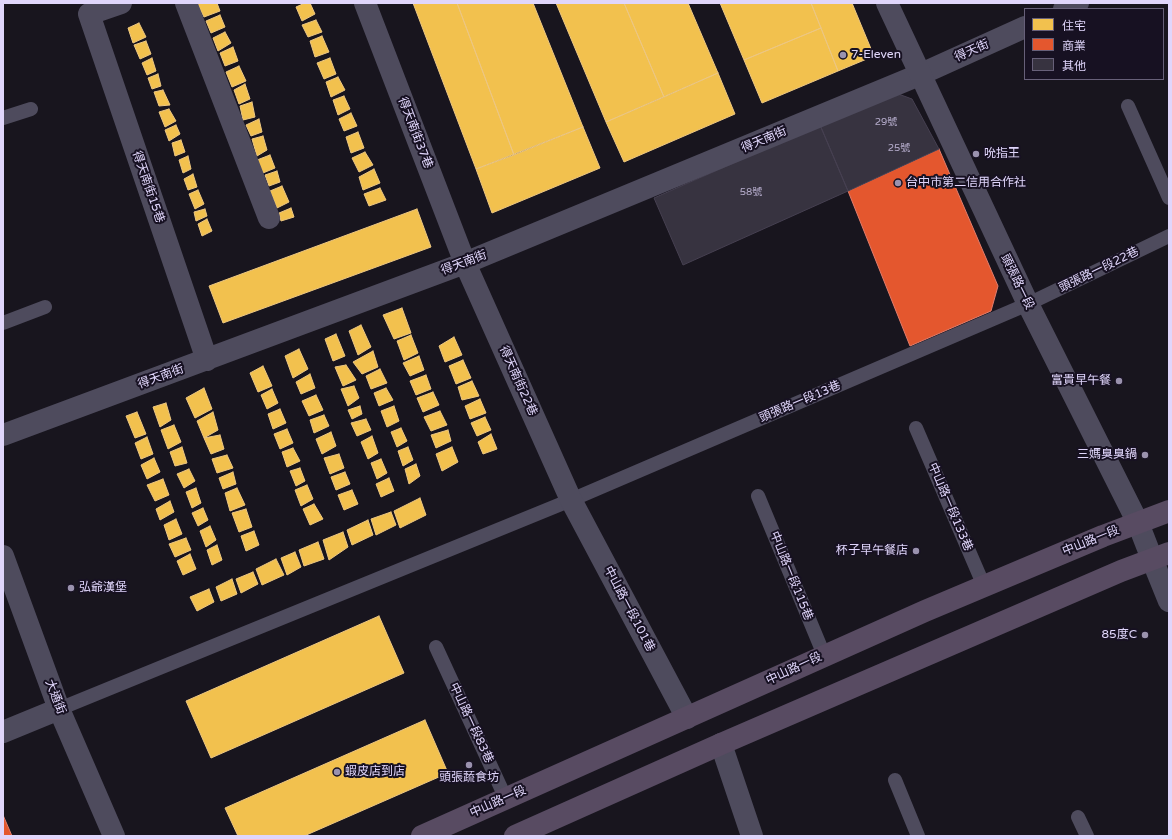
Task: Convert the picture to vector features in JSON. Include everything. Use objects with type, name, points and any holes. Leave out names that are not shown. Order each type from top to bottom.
[{"type":"main road","name":"中山路一段","points":[[422,836],[824,655],[984,586],[1138,522],[1169,511]]},
{"type":"main road","points":[[515,836],[721,744],[1160,556]]},
{"type":"street","name":"得天南街15巷","points":[[121,3],[90,14],[207,360]]},
{"type":"street","points":[[186,3],[269,218]]},
{"type":"street","name":"得天南街37巷","points":[[366,3],[465,263]]},
{"type":"street","name":"頭張路一段","points":[[887,3],[919,75],[1028,304],[1138,522],[1160,556],[1169,601]]},
{"type":"street","points":[[1066,8],[1078,3]]},
{"type":"street","name":"得天街","points":[[919,75],[1024,27]]},
{"type":"street","name":"得天南街","points":[[3,435],[465,263],[919,75]]},
{"type":"street","name":"得天南街22巷","points":[[465,263],[571,500]]},
{"type":"street","name":"中山路一段101巷","points":[[571,500],[687,718]]},
{"type":"street","name":"大通街","points":[[3,556],[59,709],[114,836]]},
{"type":"street","points":[[3,732],[59,709]]},
{"type":"street","points":[[721,744],[752,836]]},
{"type":"lane","points":[[1128,106],[1169,198]]},
{"type":"lane","points":[[3,118],[31,109]]},
{"type":"lane","name":"頭張路一段22巷","points":[[1028,304],[1169,236]]},
{"type":"lane","name":"頭張路一段13巷","points":[[59,709],[571,500],[1028,304]]},
{"type":"lane","points":[[3,323],[45,306]]},
{"type":"lane","name":"中山路一段133巷","points":[[916,428],[984,586]]},
{"type":"lane","name":"中山路一段115巷","points":[[758,496],[824,655]]},
{"type":"lane","name":"中山路一段83巷","points":[[436,647],[506,799]]},
{"type":"lane","points":[[895,780],[918,836]]},
{"type":"lane","points":[[1078,817],[1086,836]]},
{"type":"building: 住宅","points":[[197,3],[217,3],[220,11],[204,17]]},
{"type":"building: 住宅","points":[[305,3],[310,3],[315,14],[302,21],[296,7]]},
{"type":"building: 住宅","points":[[413,3],[457,3],[514,155],[476,169]]},
{"type":"building: 住宅","points":[[457,3],[533,3],[583,127],[514,155]]},
{"type":"building: 住宅","points":[[556,3],[624,3],[664,97],[606,122]]},
{"type":"building: 住宅","points":[[624,3],[688,3],[718,73],[664,97]]},
{"type":"building: 住宅","points":[[720,3],[811,3],[821,28],[744,60]]},
{"type":"building: 住宅","points":[[811,3],[852,3],[874,56],[838,71]]},
{"type":"building: 住宅","points":[[220,15],[225,27],[211,33],[206,21]]},
{"type":"building: 住宅","points":[[316,20],[322,32],[308,37],[302,25]]},
{"type":"building: 住宅","points":[[139,23],[146,37],[133,43],[128,28]]},
{"type":"building: 住宅","points":[[821,28],[838,71],[762,103],[744,60]]},
{"type":"building: 住宅","points":[[225,32],[231,43],[218,51],[213,38]]},
{"type":"building: 住宅","points":[[322,36],[329,52],[315,57],[310,41]]},
{"type":"building: 住宅","points":[[146,41],[151,54],[140,59],[134,45]]},
{"type":"building: 住宅","points":[[233,47],[238,61],[225,66],[220,53]]},
{"type":"building: 住宅","points":[[152,58],[156,71],[147,75],[142,63]]},
{"type":"building: 住宅","points":[[330,58],[336,74],[324,79],[317,63]]},
{"type":"building: 住宅","points":[[239,66],[246,81],[232,87],[226,72]]},
{"type":"building: 住宅","points":[[718,73],[735,114],[624,162],[606,122]]},
{"type":"building: 住宅","points":[[158,74],[161,86],[152,89],[148,78]]},
{"type":"building: 住宅","points":[[338,77],[345,90],[331,97],[326,82]]},
{"type":"building: 住宅","points":[[245,84],[250,99],[239,104],[234,90]]},
{"type":"building: 住宅","points":[[163,90],[170,105],[159,106],[154,92]]},
{"type":"building: 住宅","points":[[344,96],[350,109],[338,115],[333,100]]},
{"type":"building: 住宅","points":[[252,102],[255,117],[243,120],[240,106]]},
{"type":"building: 住宅","points":[[169,109],[176,121],[165,127],[159,112]]},
{"type":"building: 住宅","points":[[351,113],[357,126],[344,131],[339,119]]},
{"type":"building: 住宅","points":[[259,119],[262,132],[251,136],[246,125]]},
{"type":"building: 住宅","points":[[176,125],[180,134],[169,141],[165,130]]},
{"type":"building: 住宅","points":[[583,127],[600,168],[492,213],[476,169]]},
{"type":"building: 住宅","points":[[358,132],[364,148],[351,153],[346,137]]},
{"type":"building: 住宅","points":[[263,136],[267,150],[257,156],[252,139]]},
{"type":"building: 住宅","points":[[181,140],[185,152],[175,156],[172,143]]},
{"type":"building: 住宅","points":[[365,152],[373,165],[359,172],[352,158]]},
{"type":"building: 住宅","points":[[270,155],[275,168],[263,173],[257,160]]},
{"type":"building: 住宅","points":[[188,156],[191,169],[183,173],[179,160]]},
{"type":"building: 住宅","points":[[374,169],[380,183],[363,190],[359,177]]},
{"type":"building: 住宅","points":[[277,171],[280,182],[269,186],[265,175]]},
{"type":"building: 住宅","points":[[193,174],[197,187],[188,190],[184,179]]},
{"type":"building: 住宅","points":[[282,186],[289,202],[277,208],[270,191]]},
{"type":"building: 住宅","points":[[380,188],[386,200],[369,206],[364,194]]},
{"type":"building: 住宅","points":[[198,190],[204,204],[195,209],[189,194]]},
{"type":"building: 住宅","points":[[291,208],[294,217],[281,221],[279,213]]},
{"type":"building: 住宅","points":[[205,209],[207,216],[196,221],[194,212]]},
{"type":"building: 住宅","points":[[417,209],[431,247],[223,323],[209,286]]},
{"type":"building: 住宅","points":[[207,219],[212,231],[202,236],[198,224]]},
{"type":"building: 住宅","points":[[402,308],[411,333],[394,339],[383,315]]},
{"type":"building: 住宅","points":[[361,325],[371,347],[358,355],[349,331]]},
{"type":"building: 住宅","points":[[336,334],[345,356],[333,361],[325,339]]},
{"type":"building: 住宅","points":[[411,335],[418,353],[404,360],[397,341]]},
{"type":"building: 住宅","points":[[454,337],[462,355],[445,362],[439,346]]},
{"type":"building: 住宅","points":[[299,349],[308,369],[293,378],[285,356]]},
{"type":"building: 住宅","points":[[373,351],[378,367],[362,374],[353,362]]},
{"type":"building: 住宅","points":[[419,356],[424,370],[410,376],[403,363]]},
{"type":"building: 住宅","points":[[463,360],[471,378],[456,384],[449,366]]},
{"type":"building: 住宅","points":[[346,365],[356,380],[343,386],[335,367]]},
{"type":"building: 住宅","points":[[263,366],[272,386],[258,392],[250,373]]},
{"type":"building: 住宅","points":[[380,369],[387,383],[371,389],[366,376]]},
{"type":"building: 住宅","points":[[310,374],[315,388],[301,394],[296,382]]},
{"type":"building: 住宅","points":[[426,375],[431,389],[416,395],[410,381]]},
{"type":"building: 住宅","points":[[472,381],[479,396],[462,400],[458,387]]},
{"type":"building: 住宅","points":[[354,386],[359,398],[348,406],[341,389]]},
{"type":"building: 住宅","points":[[204,388],[212,409],[195,418],[186,398]]},
{"type":"building: 住宅","points":[[386,388],[393,400],[379,406],[374,393]]},
{"type":"building: 住宅","points":[[272,389],[278,403],[267,409],[261,395]]},
{"type":"building: 住宅","points":[[433,392],[439,405],[423,412],[417,398]]},
{"type":"building: 住宅","points":[[316,395],[323,410],[309,416],[302,401]]},
{"type":"building: 住宅","points":[[480,399],[486,413],[470,419],[465,406]]},
{"type":"building: 住宅","points":[[166,403],[171,420],[160,427],[153,407]]},
{"type":"building: 住宅","points":[[360,406],[362,414],[352,419],[348,410]]},
{"type":"building: 住宅","points":[[394,406],[399,421],[387,427],[381,411]]},
{"type":"building: 住宅","points":[[280,409],[286,423],[273,429],[268,414]]},
{"type":"building: 住宅","points":[[440,411],[447,425],[431,431],[424,417]]},
{"type":"building: 住宅","points":[[137,412],[146,434],[135,438],[126,416]]},
{"type":"building: 住宅","points":[[213,412],[218,430],[204,438],[197,421]]},
{"type":"building: 住宅","points":[[324,415],[329,426],[314,433],[310,420]]},
{"type":"building: 住宅","points":[[485,417],[491,430],[477,436],[471,423]]},
{"type":"building: 住宅","points":[[366,419],[371,430],[357,436],[351,423]]},
{"type":"building: 住宅","points":[[174,425],[181,442],[168,449],[161,430]]},
{"type":"building: 住宅","points":[[401,428],[407,441],[397,447],[391,432]]},
{"type":"building: 住宅","points":[[287,429],[293,443],[280,449],[274,434]]},
{"type":"building: 住宅","points":[[448,430],[451,441],[436,448],[431,435]]},
{"type":"building: 住宅","points":[[331,432],[336,446],[322,454],[316,439]]},
{"type":"building: 住宅","points":[[491,434],[497,449],[483,454],[478,442]]},
{"type":"building: 住宅","points":[[220,435],[224,449],[211,454],[204,438]]},
{"type":"building: 住宅","points":[[372,436],[378,453],[368,459],[361,442]]},
{"type":"building: 住宅","points":[[147,437],[153,454],[141,459],[135,443]]},
{"type":"building: 住宅","points":[[182,447],[187,463],[175,466],[170,452]]},
{"type":"building: 住宅","points":[[408,447],[413,460],[403,466],[398,451]]},
{"type":"building: 住宅","points":[[452,447],[458,462],[442,471],[436,454]]},
{"type":"building: 住宅","points":[[293,448],[300,461],[287,467],[282,452]]},
{"type":"building: 住宅","points":[[339,454],[344,468],[330,474],[324,458]]},
{"type":"building: 住宅","points":[[227,455],[233,468],[217,473],[212,459]]},
{"type":"building: 住宅","points":[[154,458],[160,472],[147,479],[141,465]]},
{"type":"building: 住宅","points":[[381,459],[387,473],[377,479],[371,463]]},
{"type":"building: 住宅","points":[[416,464],[420,476],[409,484],[405,469]]},
{"type":"building: 住宅","points":[[300,468],[305,481],[296,486],[290,471]]},
{"type":"building: 住宅","points":[[189,469],[195,481],[184,488],[177,474]]},
{"type":"building: 住宅","points":[[233,472],[236,484],[223,489],[219,478]]},
{"type":"building: 住宅","points":[[345,472],[350,484],[336,490],[331,477]]},
{"type":"building: 住宅","points":[[389,478],[394,491],[381,497],[376,484]]},
{"type":"building: 住宅","points":[[163,479],[169,495],[155,501],[147,485]]},
{"type":"building: 住宅","points":[[307,485],[313,499],[301,506],[295,490]]},
{"type":"building: 住宅","points":[[196,488],[201,503],[192,508],[186,492]]},
{"type":"building: 住宅","points":[[237,488],[245,505],[230,511],[225,493]]},
{"type":"building: 住宅","points":[[352,490],[358,504],[344,510],[338,495]]},
{"type":"building: 住宅","points":[[420,498],[426,515],[400,528],[394,511]]},
{"type":"building: 住宅","points":[[170,501],[174,512],[160,520],[156,509]]},
{"type":"building: 住宅","points":[[314,504],[323,519],[310,525],[303,509]]},
{"type":"building: 住宅","points":[[203,508],[208,520],[198,526],[192,513]]},
{"type":"building: 住宅","points":[[246,509],[252,527],[239,532],[232,513]]},
{"type":"building: 住宅","points":[[391,512],[396,525],[376,535],[371,519]]},
{"type":"building: 住宅","points":[[176,519],[182,534],[169,540],[164,525]]},
{"type":"building: 住宅","points":[[368,520],[373,535],[352,545],[347,530]]},
{"type":"building: 住宅","points":[[210,526],[216,540],[206,547],[200,531]]},
{"type":"building: 住宅","points":[[254,531],[259,545],[246,551],[241,536]]},
{"type":"building: 住宅","points":[[343,532],[348,547],[329,560],[323,540]]},
{"type":"building: 住宅","points":[[186,538],[191,550],[175,557],[169,544]]},
{"type":"building: 住宅","points":[[318,542],[324,559],[304,566],[299,550]]},
{"type":"building: 住宅","points":[[217,545],[222,560],[212,565],[207,550]]},
{"type":"building: 住宅","points":[[295,552],[301,567],[287,575],[281,558]]},
{"type":"building: 住宅","points":[[190,554],[196,569],[183,575],[177,561]]},
{"type":"building: 住宅","points":[[276,559],[284,575],[262,585],[256,569]]},
{"type":"building: 住宅","points":[[253,572],[258,584],[241,593],[236,579]]},
{"type":"building: 住宅","points":[[232,579],[237,594],[221,601],[216,587]]},
{"type":"building: 住宅","points":[[209,589],[214,602],[197,611],[190,597]]},
{"type":"building: 住宅","points":[[379,616],[404,673],[211,758],[186,701]]},
{"type":"building: 住宅","points":[[425,720],[448,773],[304,836],[238,836],[225,808]]},
{"type":"building: 商業","points":[[939,149],[998,286],[991,311],[910,346],[848,191]]},
{"type":"building: 商業","points":[[3,815],[12,836],[3,836]]},
{"type":"building: 其他","points":[[890,91],[912,99],[939,149],[848,191],[820,125]]},
{"type":"building: 其他","points":[[820,125],[848,191],[683,265],[654,198]]},
{"type":"place","name":"7-Eleven","points":[[843,55]]},
{"type":"place","name":"吮指王","points":[[976,154]]},
{"type":"place","name":"台中市第二信用合作社","points":[[898,183]]},
{"type":"place","name":"富貴早午餐","points":[[1119,381]]},
{"type":"place","name":"三媽臭臭鍋","points":[[1145,455]]},
{"type":"place","name":"杯子早午餐店","points":[[916,551]]},
{"type":"place","name":"弘爺漢堡","points":[[71,588]]},
{"type":"place","name":"85度C","points":[[1145,635]]},
{"type":"place","name":"頭張蔬食坊","points":[[469,765]]},
{"type":"place","name":"蝦皮店到店","points":[[337,772]]}]
